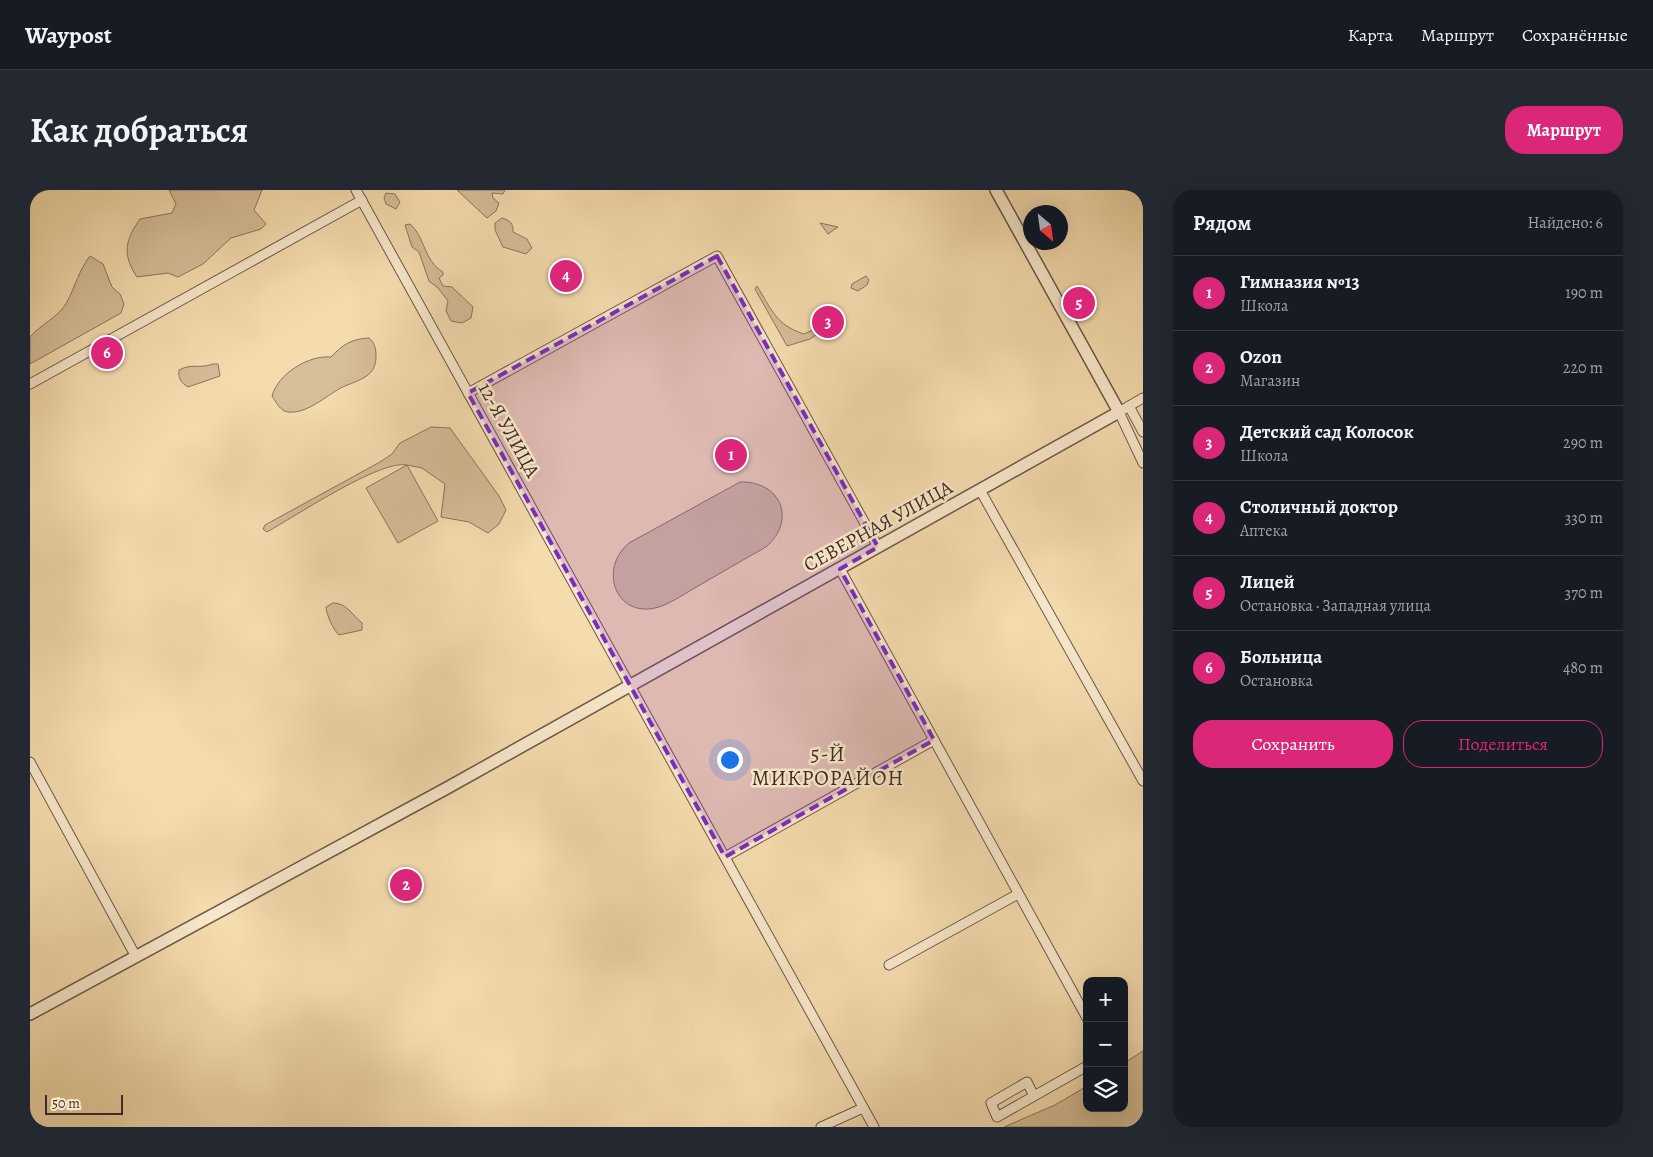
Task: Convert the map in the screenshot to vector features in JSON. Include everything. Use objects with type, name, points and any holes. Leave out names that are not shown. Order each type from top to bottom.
[{"type":"street","name":"12-Я УЛИЦА","points":[[356,190],[874,1127]]},
{"type":"street","points":[[996,190],[1119,412],[1143,464]]},
{"type":"street","points":[[30,384],[362,200]]},
{"type":"street","points":[[468,393],[717,256],[878,547]]},
{"type":"street","name":"СЕВЕРНАЯ УЛИЦА","points":[[30,1014],[135,955],[447,788],[1143,398]]},
{"type":"street","points":[[1129,406],[1143,432]]},
{"type":"street","points":[[980,490],[1143,781]]},
{"type":"street","points":[[840,569],[1083,1011]]},
{"type":"street","points":[[725,857],[934,740]]},
{"type":"street","points":[[30,762],[135,955]]},
{"type":"street","points":[[889,965],[1018,894]]},
{"type":"street","points":[[1034,1096],[1027,1082],[990,1103],[997,1117],[1085,1067]]},
{"type":"street","points":[[821,1127],[863,1108]]},
{"type":"highlighted area","points":[[717,256],[878,547],[840,569],[934,740],[725,857],[468,393]]},
{"type":"shaded area","points":[[169,190],[262,190],[254,210],[266,224],[261,229],[231,238],[203,264],[178,277],[168,273],[137,277],[127,255],[131,234],[140,219],[172,213],[176,204]]},
{"type":"shaded area","points":[[457,190],[505,190],[503,194],[492,193],[493,198],[499,203],[496,211],[487,218]]},
{"type":"shaded area","points":[[386,193],[395,194],[400,202],[396,209],[386,204],[384,198]]},
{"type":"shaded area","points":[[502,218],[511,223],[513,232],[527,239],[532,248],[526,254],[503,247],[495,230],[495,223]]},
{"type":"shaded area","points":[[820,223],[838,227],[828,234]]},
{"type":"shaded area","points":[[410,224],[419,235],[432,262],[443,272],[443,275],[439,278],[443,286],[452,287],[473,307],[471,318],[462,323],[451,321],[446,311],[448,301],[438,288],[429,281],[419,252],[412,247],[405,225]]},
{"type":"shaded area","points":[[90,256],[103,264],[112,287],[120,294],[124,304],[121,313],[30,364],[30,337],[64,307]]},
{"type":"shaded area","points":[[866,276],[869,280],[867,285],[858,291],[851,288],[852,284]]},
{"type":"shaded area","points":[[757,286],[776,316],[787,326],[804,334],[824,325],[828,318],[824,311],[825,307],[828,307],[837,321],[810,339],[787,346],[755,289]]},
{"type":"shaded area","points":[[369,338],[374,345],[376,355],[373,370],[369,374],[301,411],[288,412],[280,408],[272,396],[275,388],[287,373],[313,359],[331,357],[348,343]]},
{"type":"shaded area","points":[[218,364],[220,376],[188,387],[180,380],[179,370]]},
{"type":"shaded area","points":[[431,427],[450,428],[499,496],[506,510],[499,524],[488,533],[469,522],[441,517],[445,484],[422,468],[407,465],[378,471],[337,491],[267,532],[263,529],[265,525],[380,462],[392,454],[400,443]]},
{"type":"shaded area","points":[[407,465],[438,521],[398,543],[366,488]]},
{"type":"shaded area","points":[[740,482],[754,483],[766,488],[780,504],[782,514],[781,525],[766,547],[660,607],[641,609],[630,605],[621,598],[613,577],[614,565],[629,543]]},
{"type":"shaded area","points":[[333,603],[342,605],[349,610],[362,623],[362,630],[339,635],[326,610],[326,607]]},
{"type":"shaded area","points":[[1143,1051],[1143,1127],[1004,1127],[1055,1105],[1083,1088],[1083,1112],[1128,1112],[1128,1060]]},
{"type":"place","name":"Столичный доктор","points":[[566,276]]},
{"type":"place","name":"Лицей","points":[[1079,303]]},
{"type":"place","name":"Детский сад Колосок","points":[[828,322]]},
{"type":"place","name":"Больница","points":[[107,353]]},
{"type":"place","name":"Гимназия №13","points":[[731,455]]},
{"type":"place","name":"Ozon","points":[[406,885]]},
{"type":"district","name":"5-Й МИКРОРАЙОН","points":[[828,766]]}]
